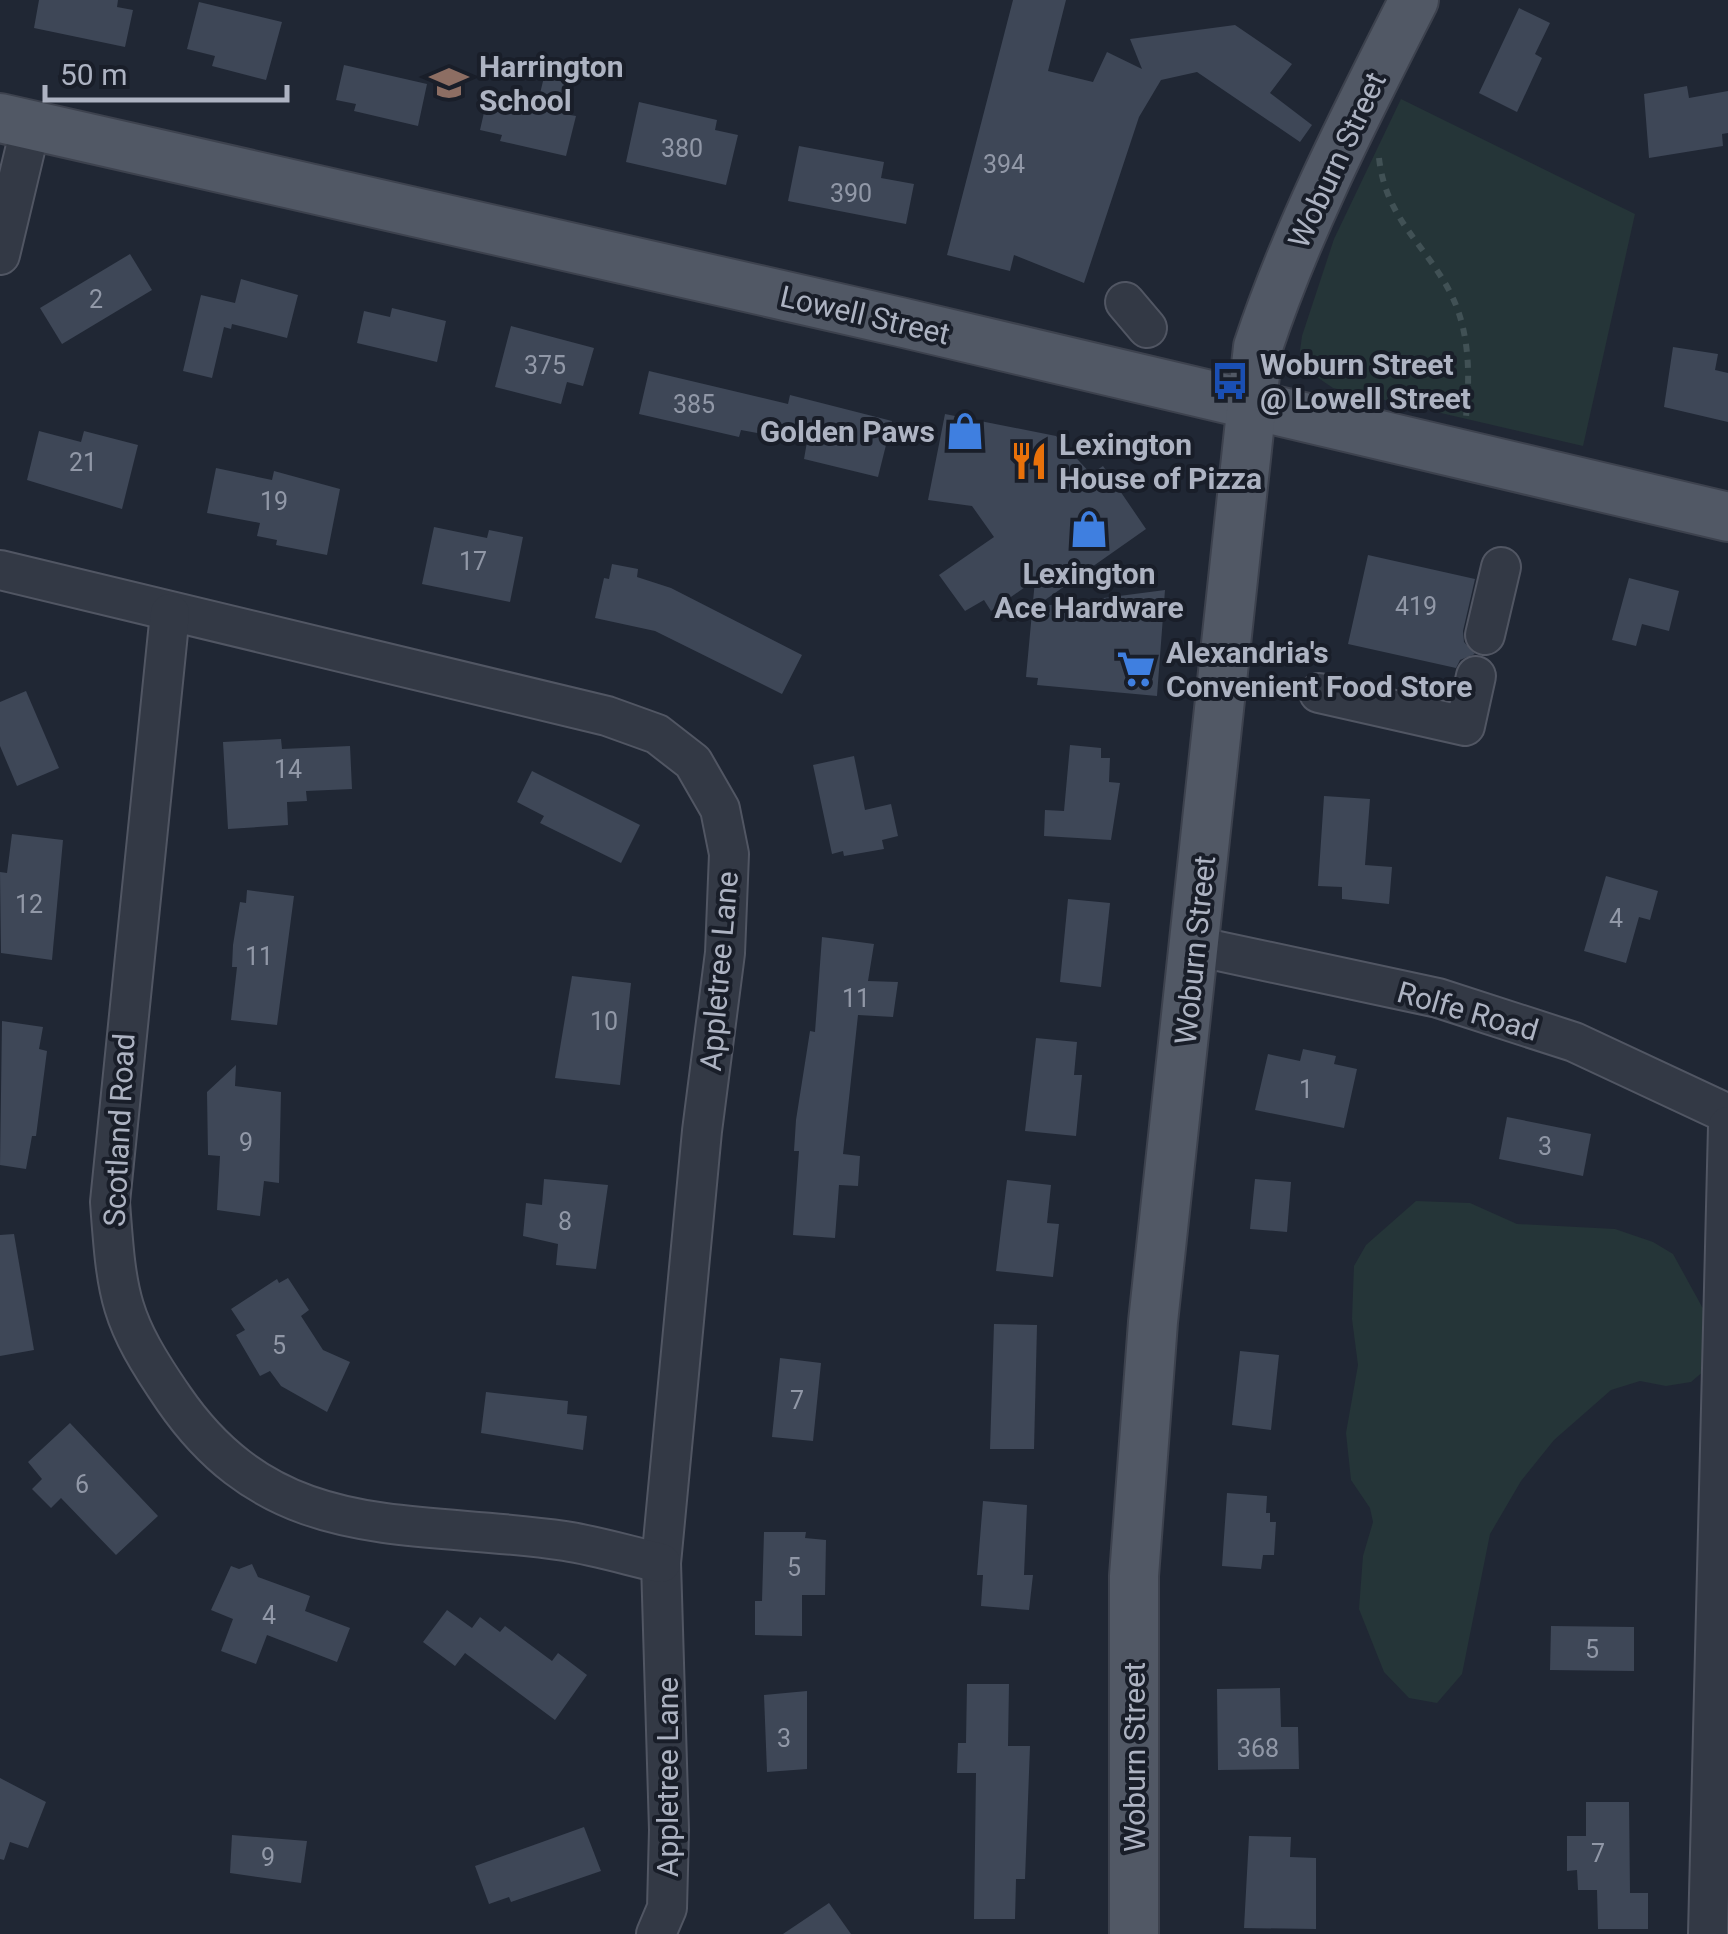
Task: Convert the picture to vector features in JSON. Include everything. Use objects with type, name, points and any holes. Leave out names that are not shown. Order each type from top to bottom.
[{"type":"main road","name":"Woburn Street","points":[[1134,1934],[1134,1576],[1153,1322],[1249,404],[1258,347],[1277,289],[1414,0]]},
{"type":"main road","name":"Lowell Street","points":[[16,122],[1728,517]]},
{"type":"street","points":[[0,254],[16,122]]},
{"type":"street","points":[[1485,635],[1501,567]]},
{"type":"street","name":"Appletree Lane","points":[[0,570],[607,716],[657,734],[693,762],[720,809],[729,854],[730,896],[698,1169],[662,1563],[664,1925]]},
{"type":"street","name":"Scotland Road","points":[[170,613],[110,1202],[116,1292],[134,1342],[196,1430],[256,1484],[301,1504],[374,1521],[566,1541],[662,1563]]},
{"type":"street","points":[[1319,694],[1464,726],[1476,676]]},
{"type":"street","name":"Rolfe Road","points":[[1195,946],[1438,998],[1574,1042],[1728,1114]]},
{"type":"street","points":[[1708,1934],[1728,1126]]},
{"type":"path","points":[[1350,132],[1378,146],[1390,205],[1433,264],[1460,318],[1468,388],[1458,453]]},
{"type":"shaded area","points":[[1401,99],[1635,214],[1583,446],[1333,388],[1308,371],[1300,351],[1302,336],[1334,239]]},
{"type":"shaded area","points":[[1416,1201],[1470,1203],[1517,1224],[1615,1229],[1653,1242],[1673,1254],[1712,1325],[1712,1364],[1691,1382],[1666,1386],[1640,1381],[1611,1390],[1554,1440],[1521,1481],[1490,1534],[1462,1674],[1437,1703],[1409,1698],[1384,1672],[1359,1609],[1363,1556],[1373,1522],[1370,1508],[1351,1480],[1346,1433],[1358,1365],[1352,1319],[1354,1266],[1366,1245]]},
{"type":"building","points":[[39,0],[118,0],[117,7],[133,10],[125,47],[34,28]]},
{"type":"building","points":[[1013,0],[1066,0],[1048,71],[1093,82],[1107,52],[1142,69],[1130,39],[1235,25],[1292,64],[1270,93],[1312,125],[1300,142],[1197,72],[1161,80],[1139,117],[1084,283],[1014,255],[1010,271],[947,255]]},
{"type":"building","points":[[199,2],[282,22],[266,80],[212,66],[215,56],[187,49]]},
{"type":"building","points":[[1519,8],[1550,23],[1535,54],[1542,58],[1517,112],[1479,93]]},
{"type":"building","points":[[344,65],[427,84],[418,126],[354,111],[356,104],[336,100]]},
{"type":"building","points":[[544,77],[571,84],[564,114],[576,116],[566,156],[500,141],[502,135],[480,130],[488,95],[537,106]]},
{"type":"building","points":[[1687,86],[1689,98],[1728,91],[1728,133],[1722,134],[1723,146],[1649,158],[1644,94]]},
{"type":"building","points":[[639,102],[717,120],[715,130],[738,135],[726,185],[626,162]]},
{"type":"building","points":[[799,146],[884,162],[881,178],[914,184],[906,224],[788,201]]},
{"type":"building","points":[[130,254],[152,290],[62,344],[40,308]]},
{"type":"building","points":[[241,279],[298,295],[287,338],[232,324],[231,329],[224,327],[212,378],[183,371],[201,295],[235,303]]},
{"type":"building","points":[[392,308],[446,321],[437,362],[357,343],[364,311],[390,317]]},
{"type":"building","points":[[511,326],[594,348],[583,386],[567,382],[561,404],[495,387]]},
{"type":"building","points":[[1673,347],[1718,354],[1715,370],[1728,373],[1728,422],[1664,407]]},
{"type":"building","points":[[649,371],[788,404],[790,395],[892,421],[878,477],[804,459],[807,442],[741,430],[739,437],[639,414]]},
{"type":"building","points":[[945,414],[1056,436],[1091,474],[1103,466],[1146,529],[1035,607],[1165,590],[1157,696],[1037,685],[1038,678],[1026,677],[1035,580],[991,611],[984,600],[965,611],[939,575],[994,537],[972,506],[928,500]]},
{"type":"building","points":[[39,431],[81,442],[84,431],[138,445],[122,509],[27,480]]},
{"type":"building","points":[[216,468],[272,480],[274,471],[340,489],[327,555],[276,545],[277,540],[257,536],[260,523],[207,513]]},
{"type":"building","points":[[434,527],[487,538],[489,530],[523,537],[510,602],[422,584]]},
{"type":"building","points":[[1368,555],[1475,579],[1463,631],[1464,642],[1475,654],[1460,660],[1456,668],[1348,644]]},
{"type":"building","points":[[612,564],[638,569],[637,577],[671,588],[802,655],[782,694],[655,631],[595,618],[604,578],[609,579]]},
{"type":"building","points":[[1629,578],[1679,591],[1669,631],[1642,624],[1636,646],[1612,640]]},
{"type":"building","points":[[26,691],[59,768],[17,786],[0,746],[0,702]]},
{"type":"building","points":[[281,739],[282,749],[350,746],[352,789],[306,791],[307,801],[287,802],[288,825],[228,829],[223,742]]},
{"type":"building","points":[[1070,745],[1101,748],[1101,758],[1110,758],[1109,782],[1120,783],[1111,840],[1044,836],[1045,810],[1064,811]]},
{"type":"building","points":[[854,756],[865,810],[891,804],[898,836],[882,840],[884,849],[844,856],[843,851],[832,854],[813,765]]},
{"type":"building","points":[[532,771],[640,825],[621,863],[540,823],[544,816],[517,802]]},
{"type":"building","points":[[1324,796],[1370,799],[1365,865],[1392,867],[1389,904],[1342,899],[1342,887],[1318,886]]},
{"type":"building","points":[[12,834],[63,840],[52,960],[1,953],[0,872],[7,873]]},
{"type":"building","points":[[1606,876],[1658,891],[1650,920],[1639,917],[1626,963],[1584,951]]},
{"type":"building","points":[[247,890],[294,896],[277,1025],[231,1020],[237,967],[232,967],[233,945],[240,902],[246,903]]},
{"type":"building","points":[[1068,899],[1110,903],[1101,987],[1060,982]]},
{"type":"building","points":[[822,937],[874,944],[868,981],[898,982],[893,1017],[858,1015],[843,1154],[860,1156],[858,1186],[839,1185],[835,1238],[793,1235],[799,1151],[794,1151],[796,1120],[810,1031],[815,1032]]},
{"type":"building","points":[[572,976],[631,983],[620,1085],[555,1078]]},
{"type":"building","points":[[2,1021],[43,1027],[39,1049],[47,1051],[36,1136],[32,1136],[26,1169],[0,1165]]},
{"type":"building","points":[[1036,1038],[1077,1042],[1074,1075],[1082,1075],[1076,1136],[1025,1131]]},
{"type":"building","points":[[1303,1049],[1336,1056],[1334,1064],[1357,1069],[1344,1128],[1255,1110],[1268,1054],[1300,1061]]},
{"type":"building","points":[[236,1065],[235,1086],[281,1092],[279,1183],[264,1181],[260,1216],[217,1210],[220,1156],[208,1155],[207,1092]]},
{"type":"building","points":[[1507,1117],[1591,1134],[1583,1176],[1499,1159]]},
{"type":"building","points":[[544,1179],[608,1185],[596,1269],[556,1265],[558,1244],[523,1236],[526,1203],[542,1205]]},
{"type":"building","points":[[1255,1179],[1291,1182],[1287,1232],[1250,1229]]},
{"type":"building","points":[[1007,1180],[1051,1185],[1047,1223],[1059,1224],[1053,1277],[996,1271]]},
{"type":"building","points":[[14,1234],[34,1350],[0,1356],[0,1235]]},
{"type":"building","points":[[288,1278],[309,1310],[301,1316],[323,1350],[350,1362],[327,1412],[281,1386],[270,1371],[260,1376],[236,1335],[245,1330],[231,1309],[277,1279],[279,1283]]},
{"type":"building","points":[[994,1324],[1037,1325],[1034,1449],[990,1449]]},
{"type":"building","points":[[1240,1351],[1279,1355],[1271,1430],[1232,1425]]},
{"type":"building","points":[[780,1358],[821,1363],[813,1441],[772,1437]]},
{"type":"building","points":[[486,1392],[568,1401],[567,1414],[587,1416],[583,1450],[481,1433]]},
{"type":"building","points":[[70,1423],[158,1516],[116,1555],[61,1498],[51,1508],[32,1489],[42,1479],[28,1462]]},
{"type":"building","points":[[1227,1493],[1267,1496],[1266,1513],[1270,1513],[1270,1522],[1276,1522],[1274,1555],[1263,1555],[1261,1569],[1222,1566]]},
{"type":"building","points":[[983,1501],[1027,1505],[1024,1575],[1033,1575],[1029,1610],[981,1606],[983,1575],[977,1575]]},
{"type":"building","points":[[764,1532],[806,1532],[805,1538],[826,1540],[825,1595],[802,1595],[802,1636],[755,1635],[755,1601],[762,1601]]},
{"type":"building","points":[[252,1564],[258,1577],[310,1596],[305,1611],[350,1628],[337,1662],[267,1635],[256,1664],[221,1651],[233,1619],[211,1610],[231,1566],[239,1569]]},
{"type":"building","points":[[447,1610],[472,1628],[480,1617],[500,1632],[505,1626],[552,1661],[558,1653],[587,1675],[555,1720],[465,1653],[455,1666],[423,1642]]},
{"type":"building","points":[[1551,1626],[1634,1627],[1634,1671],[1550,1670]]},
{"type":"building","points":[[967,1684],[1009,1684],[1008,1746],[1030,1746],[1025,1879],[1016,1879],[1015,1919],[974,1919],[976,1773],[957,1773],[958,1743],[966,1743]]},
{"type":"building","points":[[1280,1688],[1281,1727],[1298,1727],[1299,1769],[1218,1770],[1217,1689]]},
{"type":"building","points":[[807,1691],[807,1769],[767,1772],[764,1695]]},
{"type":"building","points":[[0,1778],[46,1802],[28,1848],[10,1842],[4,1860],[0,1859]]},
{"type":"building","points":[[1586,1802],[1629,1802],[1630,1893],[1648,1893],[1648,1929],[1598,1929],[1597,1890],[1578,1890],[1577,1870],[1567,1871],[1567,1836],[1586,1836]]},
{"type":"building","points":[[584,1827],[601,1871],[511,1902],[509,1897],[489,1904],[475,1866]]},
{"type":"building","points":[[232,1835],[307,1841],[301,1883],[230,1873]]},
{"type":"building","points":[[1249,1836],[1291,1837],[1290,1857],[1316,1858],[1316,1929],[1244,1928]]},
{"type":"building","points":[[829,1903],[851,1934],[783,1934]]},
{"type":"place","name":"Harrington School","points":[[449,83]]},
{"type":"place","name":"Woburn Street @ Lowell Street","points":[[1230,381]]},
{"type":"place","name":"Golden Paws","points":[[965,431]]},
{"type":"place","name":"Lexington House of Pizza","points":[[1029,461]]},
{"type":"place","name":"Lexington Ace Hardware","points":[[1089,529]]},
{"type":"place","name":"Alexandria's Convenient Food Store","points":[[1136,669]]}]
